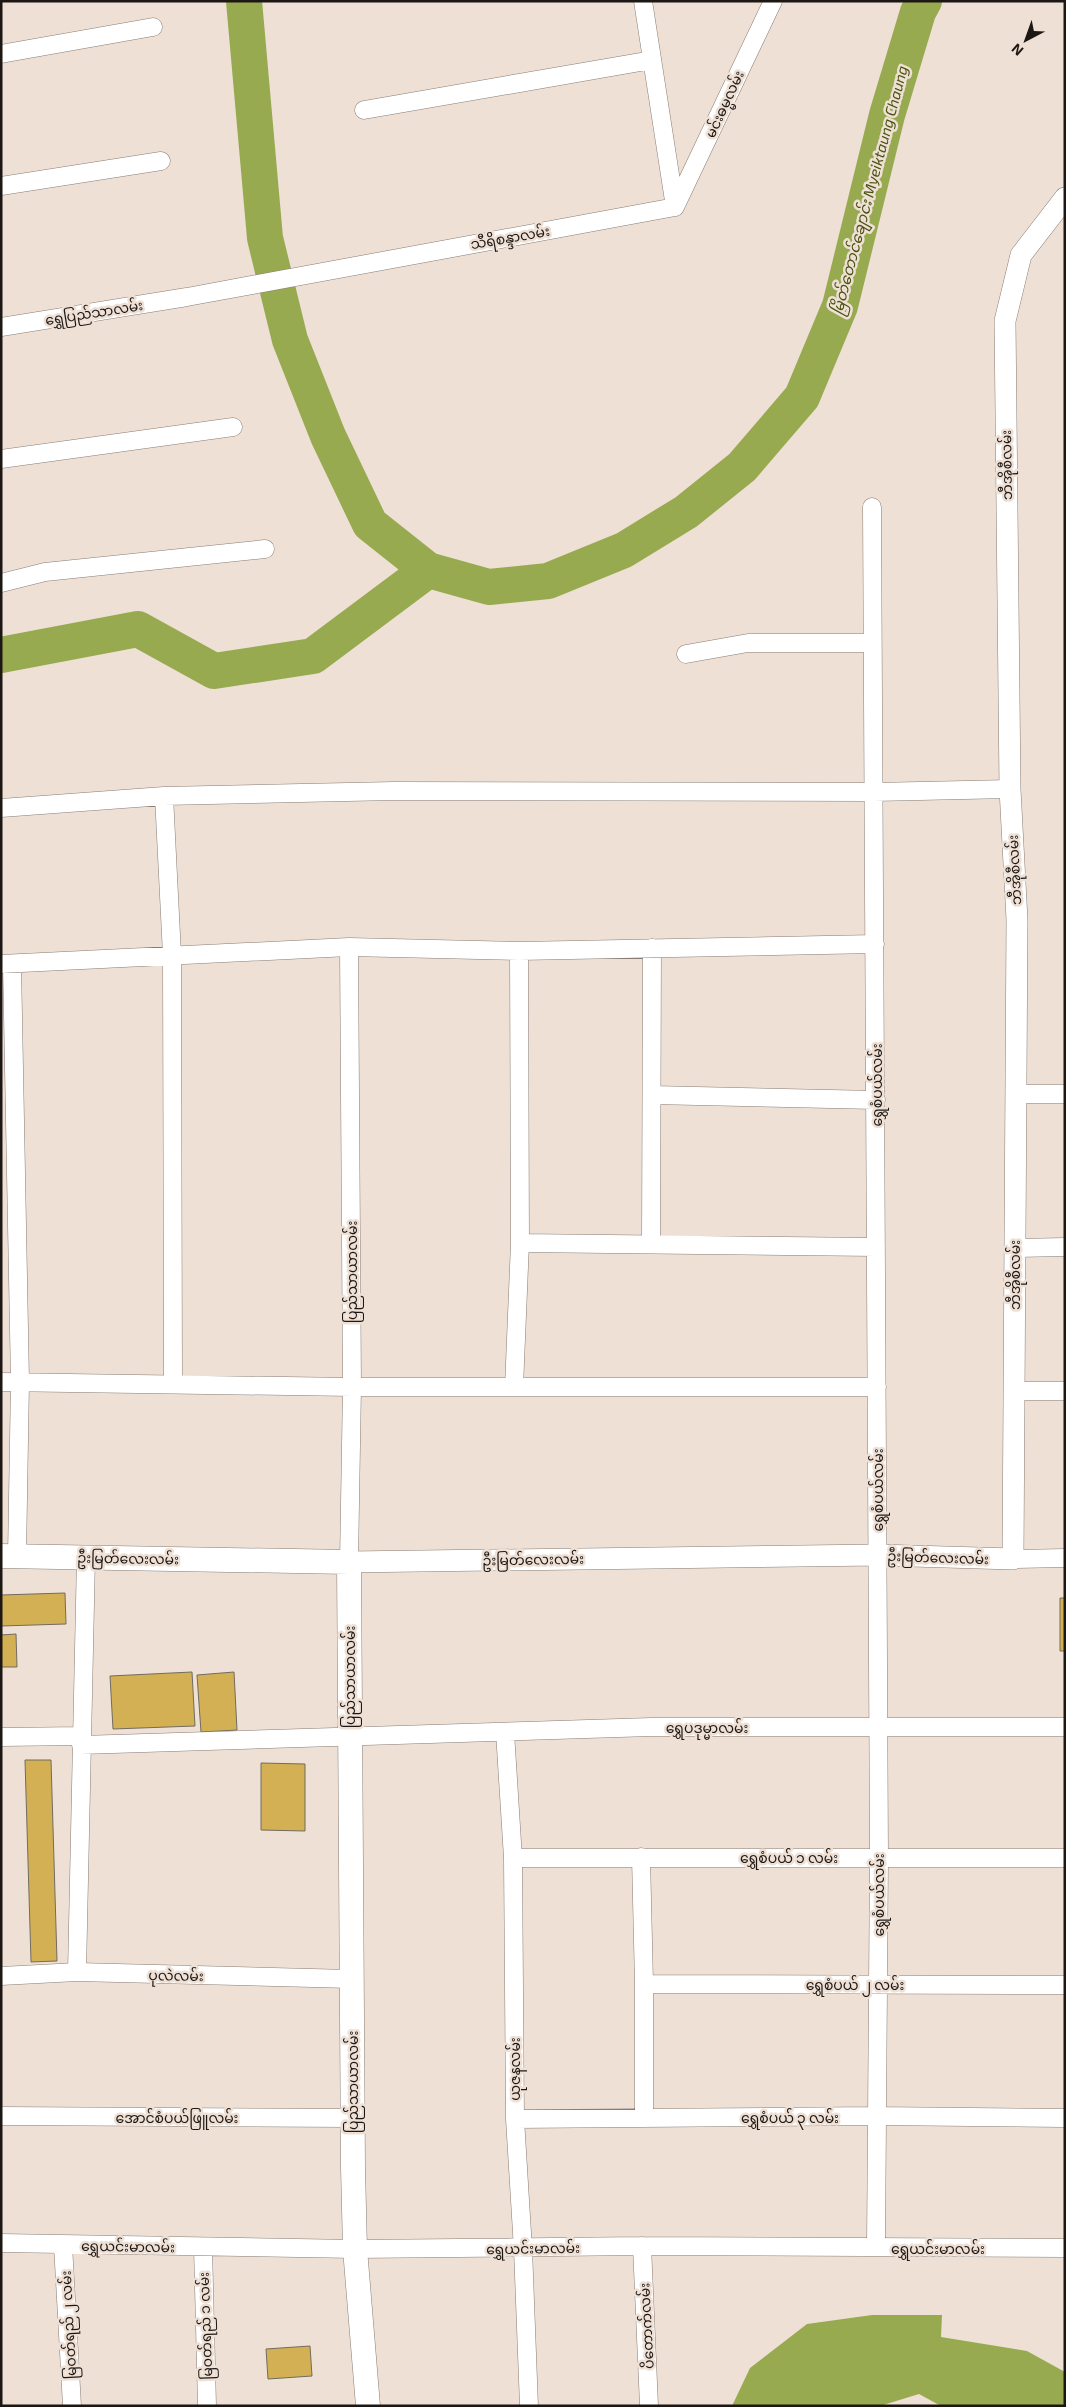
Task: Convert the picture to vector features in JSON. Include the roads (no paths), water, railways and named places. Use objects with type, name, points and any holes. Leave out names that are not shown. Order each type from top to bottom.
[{"type":"main road","name":"ဦးမြတ်လေးလမ်း","points":[[9,1556],[348,1562]]},
{"type":"main road","name":"ပြည်သာယာလမ်း","points":[[348,1562],[352,2118],[355,2249],[368,2406]]},
{"type":"street","points":[[643,1],[675,207]]},
{"type":"street","name":"မင်းဓမ္မလမ်း","points":[[675,207],[773,1]]},
{"type":"street","points":[[1,54],[153,27]]},
{"type":"street","points":[[364,110],[652,60]]},
{"type":"street","points":[[1,186],[161,161]]},
{"type":"street","name":"ဘီအိုစီလမ်း","points":[[1013,1559],[1017,920],[1010,789],[1005,320],[1021,255],[1065,198]]},
{"type":"street","name":"သီရိစန္ဒာလမ်း","points":[[187,296],[675,207]]},
{"type":"street","name":"ရွှေပြည်သာလမ်း","points":[[1,327],[187,296]]},
{"type":"street","points":[[1,459],[233,427]]},
{"type":"street","name":"ရွှေစံပယ်လမ်း","points":[[872,507],[879,1856],[876,2248]]},
{"type":"street","points":[[1,583],[45,572],[265,549]]},
{"type":"street","points":[[686,654],[748,642],[872,643]]},
{"type":"street","points":[[1,808],[164,796],[394,791],[874,792],[1010,789]]},
{"type":"street","points":[[164,796],[172,955],[173,1384]]},
{"type":"street","points":[[9,1556],[20,1382],[6,964],[349,947],[519,951],[875,944]]},
{"type":"street","name":"ပြည်သာယာလမ်း","points":[[348,1562],[352,1386],[349,947]]},
{"type":"street","points":[[651,1244],[652,948]]},
{"type":"street","points":[[514,1387],[520,1243],[519,951]]},
{"type":"street","points":[[1015,1094],[1065,1094]]},
{"type":"street","points":[[652,1095],[876,1100]]},
{"type":"street","points":[[520,1243],[876,1247]]},
{"type":"street","points":[[1014,1248],[1065,1247]]},
{"type":"street","points":[[1,1382],[514,1387],[877,1387]]},
{"type":"street","points":[[1014,1391],[1065,1391]]},
{"type":"street","name":"ဦးမြတ်လေးလမ်း","points":[[348,1562],[878,1555],[1013,1559],[1065,1558]]},
{"type":"street","points":[[77,1972],[86,1557]]},
{"type":"street","name":"ရွှေပဒုမ္မာလမ်း","points":[[1,1738],[81,1740],[350,1736],[651,1727],[1065,1727]]},
{"type":"street","name":"ယုဇနလမ်း","points":[[505,1732],[512,1858],[515,2118],[523,2249],[529,2406]]},
{"type":"street","name":"ရွှေစံပယ် ၁ လမ်း","points":[[512,1858],[879,1856],[1065,1858]]},
{"type":"street","points":[[641,1857],[644,1984],[644,2118]]},
{"type":"street","name":"ပုလဲလမ်း","points":[[1,1976],[77,1972],[351,1979]]},
{"type":"street","name":"ရွှေစံပယ် ၂ လမ်း","points":[[644,1984],[1065,1985]]},
{"type":"street","name":"အောင်စံပယ်ဖြူလမ်း","points":[[1,2116],[352,2118]]},
{"type":"street","name":"ရွှေစံပယ် ၃ လမ်း","points":[[515,2118],[876,2116],[1065,2118]]},
{"type":"street","name":"ရွှေယင်းမာလမ်း","points":[[1,2243],[355,2249],[523,2249],[642,2246],[1065,2248]]},
{"type":"street","name":"မြဝတ်ရည် ၂ လမ်း","points":[[63,2245],[72,2406]]},
{"type":"street","name":"ပိတောက်လမ်း","points":[[642,2246],[649,2406]]},
{"type":"street","name":"မြဝတ်ရည် ၁ လမ်း","points":[[203,2247],[207,2406]]},
{"type":"waterway","name":"မြိတ်တောင်ချောင်း Myeiktaung Chaung","points":[[244,1],[265,238],[290,340],[328,436],[370,524],[428,570],[489,587],[548,581],[624,550],[686,512],[742,467],[802,397],[840,306],[887,115],[918,12],[924,1]]},
{"type":"waterway","points":[[1,655],[138,629],[214,671],[313,656],[428,570]]}]
